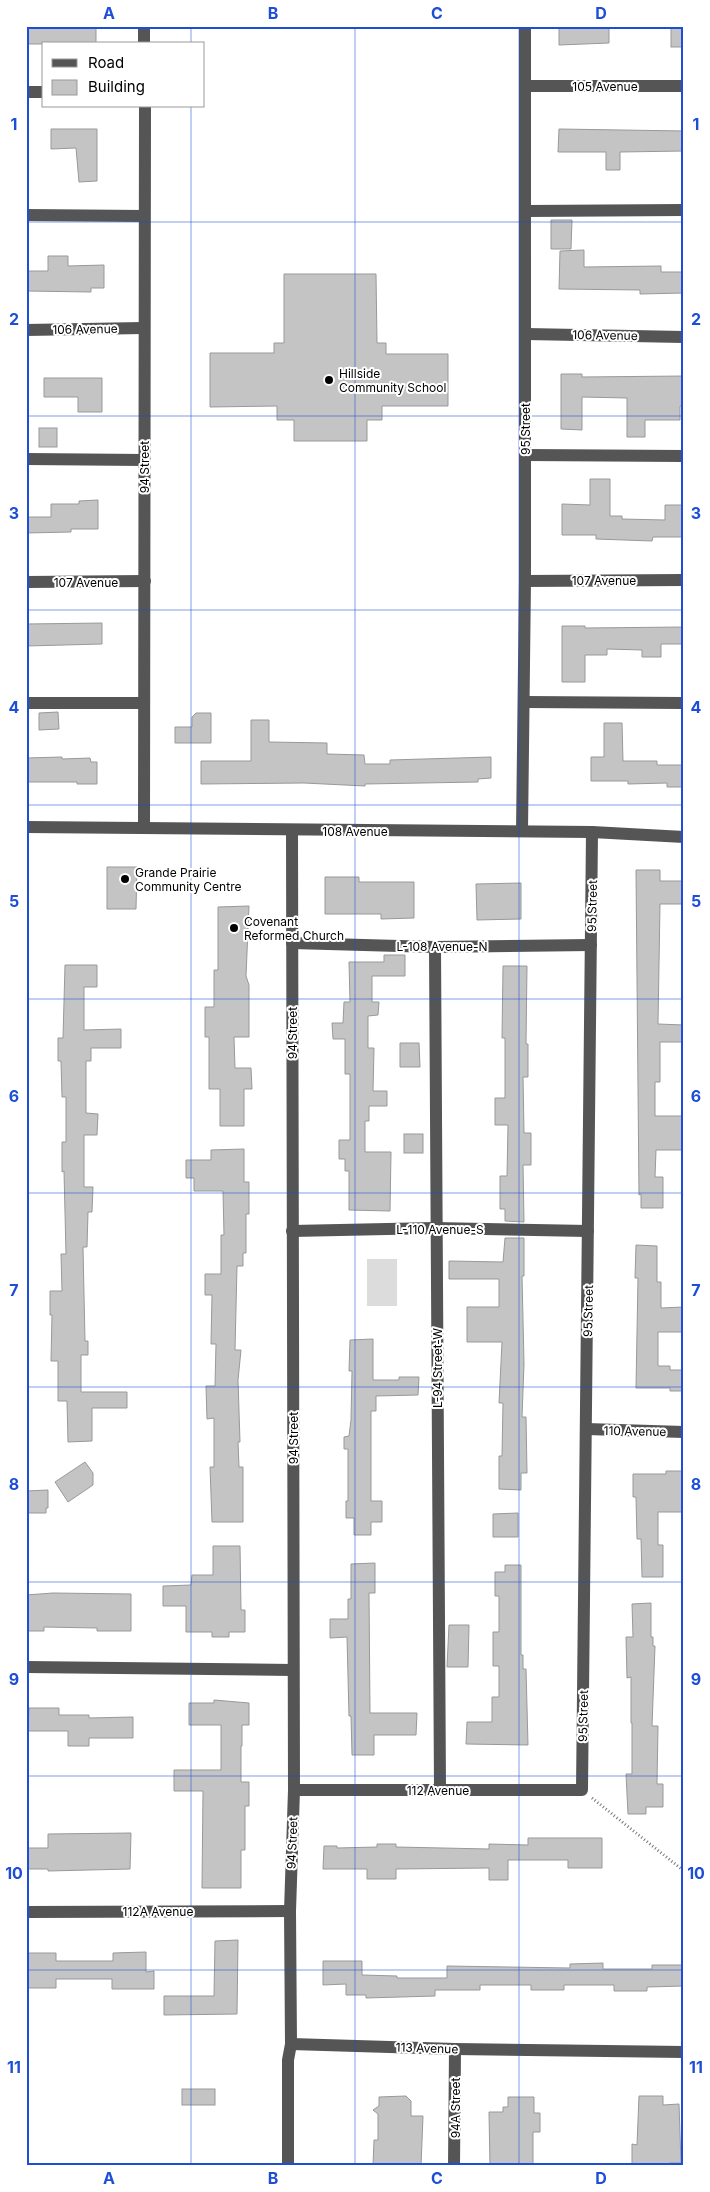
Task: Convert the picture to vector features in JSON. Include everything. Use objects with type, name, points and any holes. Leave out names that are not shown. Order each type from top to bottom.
[{"type":"street","points":[[144,26],[144,42]]},
{"type":"street","name":"95 Street","points":[[522,831],[525,702],[525,26]]},
{"type":"street","name":"105 Avenue","points":[[526,86],[684,86]]},
{"type":"street","points":[[26,92],[42,92]]},
{"type":"street","name":"94 Street","points":[[144,108],[144,828]]},
{"type":"street","points":[[526,211],[684,210]]},
{"type":"street","points":[[26,215],[144,216]]},
{"type":"street","name":"106 Avenue","points":[[26,330],[143,328]]},
{"type":"street","name":"106 Avenue","points":[[526,334],[684,337]]},
{"type":"street","points":[[525,455],[684,456]]},
{"type":"street","points":[[26,459],[144,460]]},
{"type":"street","name":"107 Avenue","points":[[525,580],[684,580]]},
{"type":"street","name":"107 Avenue","points":[[26,582],[145,581]]},
{"type":"street","points":[[525,702],[684,703]]},
{"type":"street","points":[[26,703],[144,703]]},
{"type":"street","name":"108 Avenue","points":[[26,827],[592,832],[684,837]]},
{"type":"street","name":"94 Street","points":[[292,830],[294,1790],[290,1911],[292,2044]]},
{"type":"street","name":"95 Street","points":[[582,1790],[592,832]]},
{"type":"street","name":"L-108 Avenue-N","points":[[292,943],[434,947],[591,945]]},
{"type":"street","name":"L-94 Street-W","points":[[434,947],[440,1790]]},
{"type":"street","name":"L-110 Avenue-S","points":[[292,1230],[436,1228],[588,1231]]},
{"type":"street","name":"110 Avenue","points":[[586,1430],[684,1432]]},
{"type":"street","points":[[26,1667],[293,1670]]},
{"type":"street","name":"112 Avenue","points":[[294,1790],[582,1790]]},
{"type":"street","name":"112A Avenue","points":[[26,1912],[290,1911]]},
{"type":"street","points":[[288,2166],[288,2060],[292,2044]]},
{"type":"street","name":"113 Avenue","points":[[292,2044],[455,2049],[684,2052]]},
{"type":"street","name":"94A Street","points":[[454,2166],[455,2049]]},
{"type":"path","points":[[582,1790],[684,1871]]},
{"type":"shaded area","points":[[367,1259],[397,1259],[397,1306],[367,1306]]},
{"type":"building","points":[[26,26],[96,26],[96,42],[42,42],[42,44],[26,44]]},
{"type":"building","points":[[559,26],[609,26],[609,43],[559,45]]},
{"type":"building","points":[[671,26],[684,26],[684,47],[671,47]]},
{"type":"building","points":[[51,129],[97,129],[97,181],[79,182],[76,148],[51,149]]},
{"type":"building","points":[[559,129],[684,131],[684,151],[620,152],[620,170],[606,170],[606,152],[558,152]]},
{"type":"building","points":[[551,220],[572,220],[571,249],[551,249]]},
{"type":"building","points":[[584,250],[584,267],[661,266],[661,272],[684,272],[684,293],[640,294],[640,290],[559,289],[560,251]]},
{"type":"building","points":[[48,256],[68,256],[68,266],[104,265],[104,288],[91,288],[91,292],[26,291],[26,271],[48,271]]},
{"type":"building","name":"Hillside Community School","points":[[284,274],[376,274],[377,343],[386,343],[386,354],[448,354],[448,406],[382,406],[382,420],[367,420],[367,441],[294,441],[294,420],[277,420],[277,406],[210,407],[210,353],[274,353],[274,343],[284,343]]},
{"type":"building","points":[[561,374],[582,374],[582,377],[684,376],[684,406],[680,406],[680,420],[645,420],[645,437],[627,437],[627,398],[582,397],[582,430],[561,429]]},
{"type":"building","points":[[44,378],[102,378],[102,412],[78,412],[78,397],[44,397]]},
{"type":"building","points":[[39,428],[57,428],[57,447],[39,447]]},
{"type":"building","points":[[590,479],[610,479],[610,516],[622,516],[622,519],[665,520],[665,505],[683,505],[684,537],[653,537],[652,541],[596,539],[596,535],[562,535],[562,504],[590,505]]},
{"type":"building","points":[[98,500],[98,529],[26,533],[26,517],[51,517],[51,504],[79,504],[79,501]]},
{"type":"building","points":[[102,623],[102,644],[26,646],[26,624]]},
{"type":"building","points":[[562,626],[585,626],[585,628],[684,627],[684,644],[661,644],[661,657],[642,657],[642,650],[607,649],[607,655],[585,655],[585,682],[562,682]]},
{"type":"building","points":[[58,712],[59,729],[39,730],[39,713]]},
{"type":"building","points":[[196,713],[211,713],[211,743],[175,743],[175,727],[192,727],[192,717]]},
{"type":"building","points":[[251,720],[269,720],[269,742],[327,743],[327,754],[364,755],[365,764],[390,764],[390,760],[491,757],[491,778],[478,779],[478,782],[365,784],[365,786],[304,783],[201,784],[201,761],[251,761]]},
{"type":"building","points":[[604,723],[622,723],[623,761],[657,761],[657,765],[684,765],[684,787],[667,787],[667,783],[628,784],[628,781],[591,781],[591,757],[604,757]]},
{"type":"building","points":[[62,757],[62,759],[90,758],[91,762],[97,762],[97,784],[26,782],[26,758]]},
{"type":"building","points":[[107,867],[137,867],[136,909],[107,909]]},
{"type":"building","points":[[636,870],[660,870],[660,881],[684,881],[684,904],[660,904],[658,1024],[684,1025],[684,1042],[660,1042],[660,1082],[655,1082],[655,1116],[684,1116],[684,1150],[656,1150],[655,1177],[663,1177],[663,1208],[641,1208],[641,1194],[639,1195]]},
{"type":"building","points":[[325,877],[359,877],[359,882],[414,882],[414,918],[381,919],[381,914],[325,914]]},
{"type":"building","points":[[521,883],[521,919],[477,920],[476,884]]},
{"type":"building","points":[[249,906],[246,976],[249,985],[249,1037],[234,1037],[235,1068],[251,1068],[252,1089],[244,1089],[244,1126],[220,1126],[220,1089],[209,1089],[209,1037],[205,1037],[205,1007],[214,1007],[214,970],[218,970],[218,907]]},
{"type":"building","points":[[384,955],[405,955],[405,976],[372,976],[372,1002],[379,1002],[378,1015],[368,1016],[368,1048],[374,1048],[373,1091],[387,1091],[387,1106],[369,1106],[369,1121],[365,1121],[365,1152],[391,1152],[390,1211],[349,1210],[349,1171],[345,1171],[345,1159],[339,1159],[339,1140],[350,1140],[350,1074],[345,1074],[345,1039],[333,1039],[332,1023],[343,1023],[344,1002],[350,1002],[349,962],[384,962]]},
{"type":"building","points":[[65,965],[97,965],[97,987],[84,987],[84,1030],[121,1029],[121,1048],[91,1048],[91,1061],[86,1061],[86,1113],[98,1114],[97,1135],[84,1135],[84,1187],[93,1187],[92,1212],[88,1212],[87,1247],[83,1247],[85,1341],[88,1341],[88,1355],[81,1355],[81,1392],[127,1392],[127,1408],[92,1408],[92,1441],[68,1442],[67,1401],[58,1401],[58,1361],[51,1361],[52,1315],[50,1315],[50,1291],[62,1291],[61,1254],[66,1254],[62,1142],[66,1142],[66,1097],[62,1097],[61,1061],[58,1061],[58,1038],[63,1038]]},
{"type":"building","points":[[503,966],[527,966],[526,1044],[528,1044],[528,1077],[523,1077],[524,1133],[531,1133],[531,1165],[523,1165],[524,1222],[505,1221],[505,1209],[500,1209],[500,1176],[507,1176],[508,1125],[495,1125],[495,1098],[505,1098],[505,1038],[502,1038]]},
{"type":"building","points":[[400,1043],[419,1043],[420,1067],[400,1067]]},
{"type":"building","points":[[404,1134],[423,1134],[423,1153],[404,1153]]},
{"type":"building","points":[[244,1149],[244,1182],[249,1182],[249,1214],[246,1214],[246,1253],[243,1253],[243,1266],[237,1266],[235,1350],[241,1350],[238,1380],[240,1442],[238,1442],[239,1467],[243,1467],[243,1522],[212,1522],[210,1467],[214,1467],[214,1418],[207,1419],[206,1386],[215,1386],[216,1344],[211,1344],[212,1295],[205,1295],[205,1274],[221,1274],[221,1235],[224,1235],[223,1191],[194,1191],[194,1178],[186,1178],[186,1160],[211,1160],[211,1150]]},
{"type":"building","points":[[505,1238],[524,1238],[524,1276],[522,1276],[524,1364],[522,1417],[526,1417],[527,1473],[521,1473],[521,1490],[499,1489],[499,1456],[502,1456],[503,1403],[499,1403],[502,1342],[467,1342],[467,1307],[499,1307],[499,1279],[449,1279],[449,1261],[503,1262]]},
{"type":"building","points":[[636,1245],[657,1246],[657,1282],[661,1282],[661,1308],[683,1307],[683,1332],[658,1332],[658,1366],[670,1366],[670,1370],[684,1370],[684,1391],[670,1391],[670,1388],[636,1388],[638,1278],[635,1278]]},
{"type":"building","points":[[373,1339],[373,1380],[399,1380],[399,1377],[419,1377],[418,1395],[376,1396],[376,1411],[371,1411],[371,1501],[382,1501],[382,1522],[371,1522],[371,1535],[354,1535],[354,1518],[346,1518],[346,1501],[348,1501],[348,1449],[344,1449],[344,1437],[349,1436],[351,1420],[352,1371],[349,1371],[350,1340]]},
{"type":"building","points":[[85,1462],[93,1473],[93,1485],[68,1502],[55,1482]]},
{"type":"building","points":[[666,1471],[682,1471],[684,1512],[658,1512],[658,1545],[663,1545],[663,1577],[642,1577],[641,1539],[637,1539],[636,1497],[633,1497],[633,1474],[666,1474]]},
{"type":"building","points":[[48,1490],[48,1508],[46,1508],[46,1513],[26,1513],[26,1491]]},
{"type":"building","points":[[518,1513],[518,1537],[493,1537],[493,1514]]},
{"type":"building","points":[[213,1546],[240,1546],[241,1610],[245,1610],[245,1632],[229,1632],[229,1637],[212,1637],[212,1632],[186,1632],[186,1606],[163,1606],[163,1586],[191,1585],[192,1575],[213,1575]]},
{"type":"building","points":[[375,1563],[375,1593],[369,1593],[370,1713],[417,1713],[416,1735],[374,1735],[374,1755],[352,1755],[347,1637],[330,1638],[330,1619],[348,1619],[348,1599],[351,1599],[351,1564]]},
{"type":"building","points":[[505,1565],[521,1565],[521,1655],[523,1655],[523,1669],[526,1669],[528,1745],[466,1744],[467,1722],[492,1722],[492,1697],[499,1697],[499,1666],[493,1666],[493,1632],[499,1632],[499,1596],[495,1596],[495,1572],[505,1572]]},
{"type":"building","points":[[53,1593],[131,1594],[131,1631],[97,1631],[97,1628],[44,1627],[44,1631],[26,1631],[26,1595]]},
{"type":"building","points":[[651,1603],[651,1637],[653,1637],[653,1646],[655,1646],[652,1726],[658,1726],[657,1784],[663,1784],[663,1807],[646,1807],[646,1814],[628,1814],[626,1774],[632,1774],[632,1723],[631,1677],[627,1678],[626,1637],[633,1637],[632,1604]]},
{"type":"building","points":[[449,1625],[469,1625],[468,1667],[447,1667]]},
{"type":"building","points":[[214,1700],[249,1703],[249,1725],[242,1725],[241,1746],[241,1782],[249,1782],[249,1806],[245,1806],[245,1850],[241,1850],[241,1888],[202,1888],[203,1791],[174,1791],[174,1770],[221,1770],[221,1725],[189,1725],[189,1703],[214,1703]]},
{"type":"building","points":[[29,1708],[59,1708],[59,1715],[89,1715],[89,1718],[133,1717],[133,1738],[89,1738],[89,1746],[68,1746],[68,1731],[28,1731]]},
{"type":"building","points":[[131,1833],[130,1869],[48,1871],[48,1869],[26,1869],[26,1848],[48,1848],[48,1834]]},
{"type":"building","points":[[528,1838],[602,1838],[602,1868],[568,1868],[568,1860],[508,1860],[508,1880],[489,1880],[489,1868],[396,1869],[396,1879],[367,1879],[367,1869],[323,1869],[324,1846],[337,1846],[337,1848],[377,1847],[377,1844],[396,1844],[396,1847],[489,1849],[489,1844],[528,1845]]},
{"type":"building","points":[[238,1940],[237,2014],[164,2015],[164,1996],[214,1996],[215,1941]]},
{"type":"building","points":[[146,1952],[146,1972],[154,1971],[154,1989],[112,1989],[112,1979],[56,1979],[56,1988],[26,1988],[26,1953],[56,1953],[56,1961],[113,1961],[113,1953]]},
{"type":"building","points":[[323,1961],[362,1961],[362,1975],[397,1976],[397,1978],[447,1978],[447,1966],[570,1968],[570,1964],[603,1963],[603,1969],[652,1969],[652,1965],[684,1965],[684,1986],[647,1987],[647,1991],[614,1991],[614,1985],[564,1985],[564,1990],[531,1990],[531,1985],[480,1985],[480,1990],[435,1990],[435,1996],[366,1998],[366,1995],[346,1995],[346,1984],[323,1985]]},
{"type":"building","points":[[182,2089],[215,2089],[215,2105],[182,2105]]},
{"type":"building","points":[[406,2096],[411,2101],[411,2116],[423,2116],[421,2166],[373,2166],[374,2140],[378,2140],[378,2114],[373,2110],[379,2106],[379,2097]]},
{"type":"building","points":[[639,2096],[663,2096],[663,2105],[679,2104],[681,2163],[669,2163],[669,2166],[632,2166],[632,2144],[637,2145]]},
{"type":"building","points":[[508,2097],[534,2097],[534,2113],[540,2113],[540,2132],[533,2132],[533,2166],[490,2166],[489,2112],[503,2112],[503,2107],[508,2107]]},
{"type":"place","name":"Hillside Community School","points":[[329,380]]},
{"type":"place","name":"Grande Prairie Community Centre","points":[[125,879]]},
{"type":"place","name":"Covenant Reformed Church","points":[[234,928]]}]
